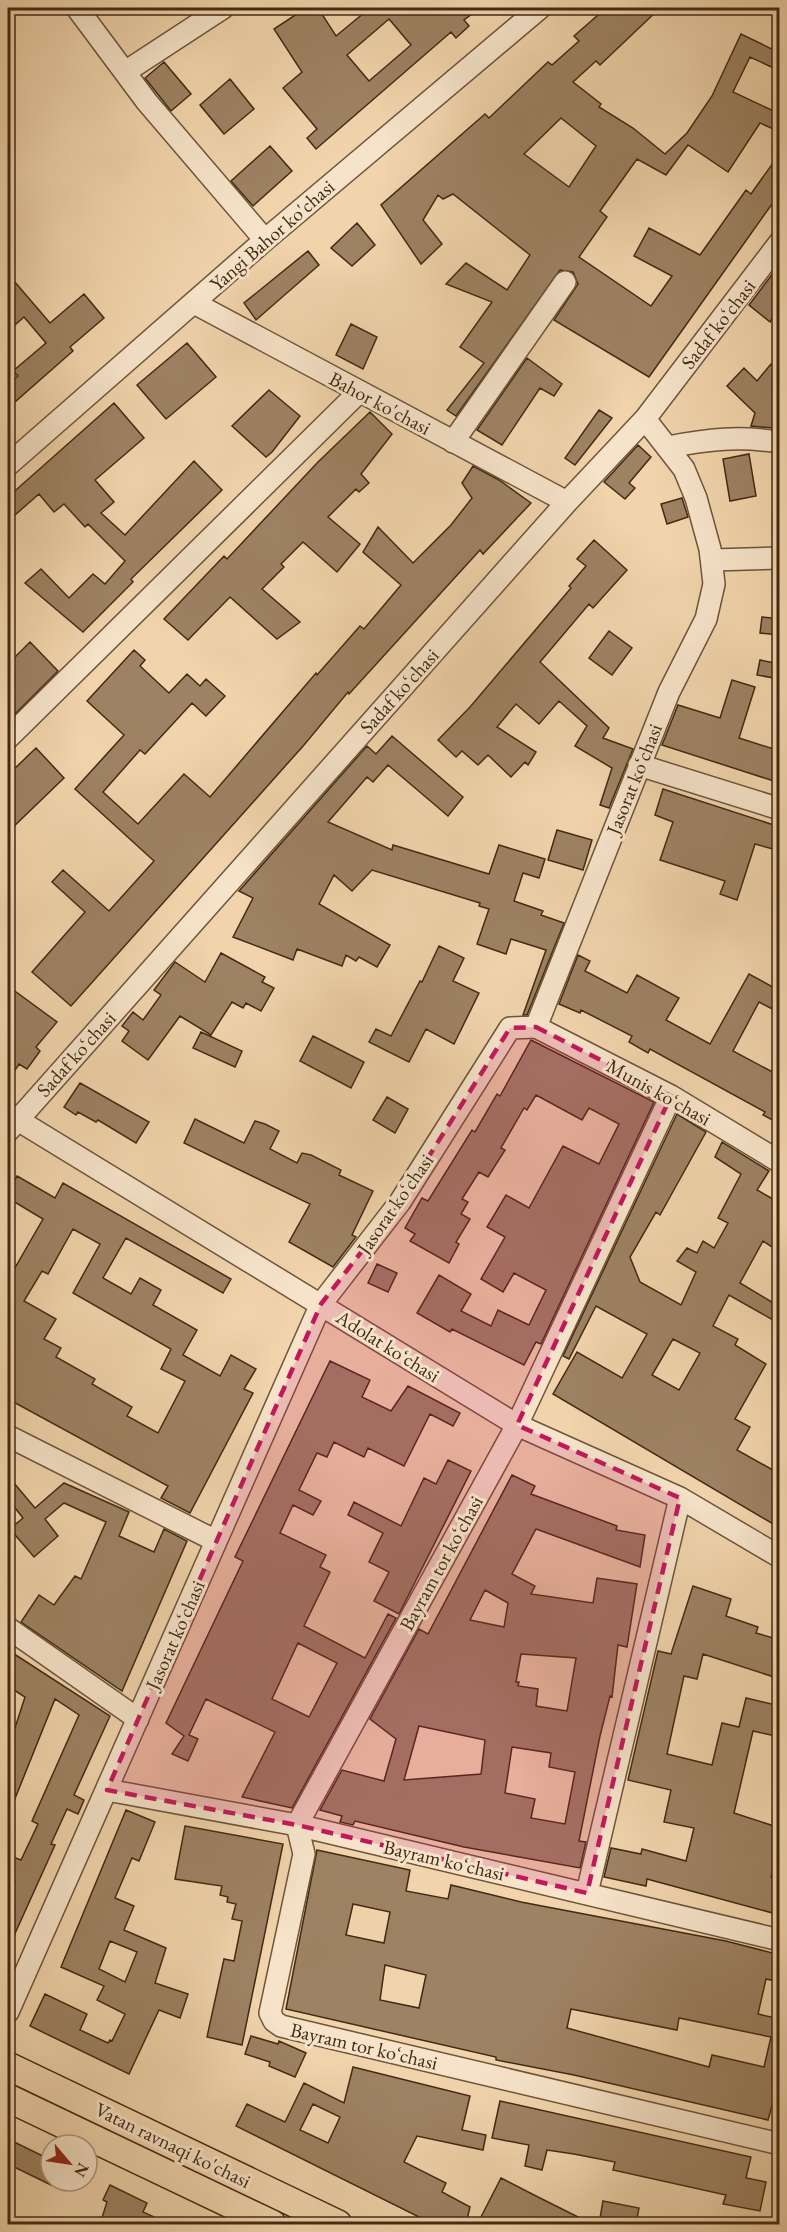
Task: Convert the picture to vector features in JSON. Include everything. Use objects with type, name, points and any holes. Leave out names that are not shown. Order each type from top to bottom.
[{"type":"main road","name":"Vatan ravnaqi ko'chasi","points":[[8,2066],[338,2224]]},
{"type":"main road","name":"Vatan ravnaqi ko'chasi","points":[[8,2098],[272,2224]]},
{"type":"street","points":[[77,8],[147,102],[265,240]]},
{"type":"street","points":[[125,72],[223,8]]},
{"type":"street","name":"Yangi Bahor ko'chasi","points":[[8,465],[265,240],[540,8]]},
{"type":"street","name":"Sadaf koʻchasi","points":[[11,1122],[567,502],[645,419],[780,242]]},
{"type":"street","points":[[453,442],[565,282]]},
{"type":"street","name":"Bahor ko'chasi","points":[[194,303],[567,502]]},
{"type":"street","points":[[8,738],[359,392]]},
{"type":"street","name":"Jasorat koʻchasi","points":[[8,2012],[321,1304],[400,1202],[510,1028],[536,1027],[669,692],[706,619],[714,584],[713,560],[692,488],[684,469],[645,419]]},
{"type":"street","points":[[668,447],[716,438],[746,437],[780,442]]},
{"type":"street","points":[[713,560],[780,558]]},
{"type":"street","points":[[639,765],[780,809]]},
{"type":"street","name":"Munis koʻchasi","points":[[536,1027],[671,1096],[780,1162]]},
{"type":"street","name":"Bayram tor koʻchasi","points":[[671,1096],[516,1425],[297,1825],[304,1854],[270,2013],[274,2021],[281,2026],[780,2144]]},
{"type":"street","name":"Adolat koʻchasi","points":[[11,1122],[321,1304],[516,1425],[680,1498],[780,1557]]},
{"type":"street","points":[[8,1436],[216,1541]]},
{"type":"street","points":[[587,1893],[680,1498]]},
{"type":"street","points":[[8,1628],[138,1719]]},
{"type":"street","name":"Bayram koʻchasi","points":[[107,1790],[297,1825],[780,1940]]},
{"type":"highlighted area","points":[[536,1027],[671,1096],[517,1425],[680,1498],[587,1893],[297,1825],[107,1790],[321,1304],[400,1202],[510,1028]]},
{"type":"building","points":[[306,8],[318,8],[336,36],[370,8],[480,8],[464,20],[469,26],[456,38],[451,32],[316,149],[307,138],[317,129],[283,88],[302,72],[274,29]],"holes":[[[389,19],[411,45],[369,81],[347,55]]]},
{"type":"building","points":[[606,8],[660,8],[600,65],[596,61],[573,82],[601,104],[599,107],[633,128],[665,154],[687,133],[712,96],[741,34],[780,53],[780,71],[750,57],[733,92],[780,114],[780,132],[760,123],[728,172],[688,145],[666,175],[637,159],[600,211],[607,217],[579,257],[651,306],[672,276],[634,256],[649,228],[700,255],[746,190],[751,194],[780,153],[780,209],[772,204],[649,377],[554,320],[578,284],[573,272],[560,270],[456,416],[447,410],[484,363],[460,347],[492,302],[446,284],[466,263],[507,290],[530,255],[453,194],[443,199],[438,195],[423,220],[442,244],[421,264],[381,205],[485,114],[489,118],[548,62],[552,65],[579,41],[574,36]],"holes":[[[561,118],[596,146],[569,187],[524,154]]]},
{"type":"building","points":[[164,62],[191,94],[171,111],[145,78]]},
{"type":"building","points":[[230,79],[254,109],[224,134],[200,105]]},
{"type":"building","points":[[270,146],[292,171],[253,206],[231,181]]},
{"type":"building","points":[[357,223],[375,245],[352,266],[331,248]]},
{"type":"building","points":[[308,251],[319,265],[256,320],[244,303]]},
{"type":"building","points":[[780,264],[780,306],[770,322],[749,305]]},
{"type":"building","points":[[8,274],[50,323],[84,294],[104,318],[70,347],[73,351],[8,408],[8,385],[18,376],[13,371],[46,343],[24,317],[8,331]]},
{"type":"building","points":[[351,324],[377,337],[363,369],[336,355]]},
{"type":"building","points":[[187,343],[216,377],[166,419],[137,385]]},
{"type":"building","points":[[527,358],[562,384],[554,396],[540,388],[502,445],[477,430]]},
{"type":"building","points":[[771,364],[780,372],[780,410],[774,428],[751,426],[755,413],[727,386],[744,368],[757,381]]},
{"type":"building","points":[[269,390],[300,416],[266,457],[232,426]]},
{"type":"building","points":[[114,403],[144,438],[95,480],[114,502],[101,513],[125,535],[194,461],[222,490],[131,579],[133,582],[83,632],[25,583],[41,569],[69,598],[93,574],[105,584],[125,561],[88,524],[85,527],[64,504],[54,512],[39,494],[8,521],[8,497]]},
{"type":"building","points":[[599,410],[612,418],[575,465],[565,458]]},
{"type":"building","points":[[370,412],[392,434],[361,474],[369,483],[359,492],[356,489],[328,517],[360,544],[337,572],[303,542],[281,564],[284,567],[262,589],[300,622],[277,639],[230,597],[188,640],[164,619],[224,556],[227,559],[318,462]]},
{"type":"building","points":[[638,445],[651,457],[629,483],[635,488],[625,499],[604,482]]},
{"type":"building","points":[[749,454],[756,496],[730,501],[723,459]]},
{"type":"building","points":[[473,466],[499,480],[531,503],[483,554],[480,550],[349,694],[348,692],[304,745],[71,1006],[32,972],[85,912],[52,882],[63,870],[109,911],[154,861],[75,789],[124,735],[87,701],[134,650],[145,660],[140,666],[169,693],[187,674],[200,686],[206,679],[225,696],[206,716],[192,703],[145,754],[140,750],[103,792],[138,824],[184,774],[210,797],[316,673],[317,675],[360,626],[364,629],[401,585],[363,552],[378,527],[413,563],[451,525],[472,498],[462,483]]},
{"type":"building","points":[[682,498],[688,517],[667,524],[661,504]]},
{"type":"building","points":[[594,540],[627,570],[593,608],[589,604],[540,662],[609,728],[603,738],[633,749],[609,808],[600,805],[612,768],[575,746],[587,726],[559,701],[539,724],[516,704],[497,727],[536,752],[528,765],[525,762],[511,777],[488,755],[478,765],[462,751],[456,757],[438,740],[470,707],[571,588],[569,586],[586,566],[577,559]]},
{"type":"building","points":[[762,617],[780,619],[780,635],[760,633]]},
{"type":"building","points":[[609,631],[632,648],[612,675],[589,658]]},
{"type":"building","points":[[30,642],[58,671],[8,721],[8,664]]},
{"type":"building","points":[[760,660],[780,664],[780,679],[757,675]]},
{"type":"building","points":[[732,680],[755,687],[739,738],[780,751],[780,783],[662,745],[678,705],[720,718]]},
{"type":"building","points":[[392,736],[463,797],[448,816],[388,765],[373,782],[367,777],[328,822],[392,850],[393,845],[489,874],[499,845],[545,859],[539,878],[523,873],[514,901],[543,911],[541,915],[564,923],[527,1015],[523,1015],[546,950],[511,939],[506,954],[477,944],[489,909],[479,906],[480,903],[372,870],[352,891],[334,875],[319,904],[390,945],[377,967],[359,957],[356,961],[346,955],[342,966],[297,949],[293,960],[233,937],[253,898],[239,891],[367,746],[376,754]]},
{"type":"building","points":[[36,748],[64,778],[8,832],[8,775]]},
{"type":"building","points":[[663,789],[780,827],[780,851],[755,844],[737,900],[720,894],[725,881],[660,860],[673,822],[655,815]]},
{"type":"building","points":[[557,830],[592,840],[583,870],[548,860]]},
{"type":"building","points":[[439,946],[464,958],[453,981],[479,993],[454,1044],[426,1029],[409,1062],[369,1042],[376,1029],[391,1036],[420,981],[422,982]]},
{"type":"building","points":[[221,953],[265,977],[262,982],[274,988],[261,1011],[246,1003],[243,1008],[232,1002],[211,1035],[180,1016],[148,1060],[122,1041],[129,1031],[122,1026],[133,1012],[143,1020],[161,995],[154,990],[175,962],[205,982]]},
{"type":"building","points":[[578,955],[590,961],[585,971],[627,993],[637,975],[679,998],[666,1020],[710,1044],[749,974],[780,991],[780,1013],[759,1002],[733,1051],[780,1076],[780,1124],[763,1115],[765,1112],[650,1049],[648,1053],[629,1042],[632,1036],[581,1010],[580,1013],[559,1004]]},
{"type":"building","points":[[8,986],[57,1022],[36,1047],[40,1051],[27,1069],[19,1064],[8,1081]]},
{"type":"building","points":[[201,1032],[242,1051],[235,1067],[193,1048]]},
{"type":"building","points":[[313,1036],[364,1062],[351,1088],[300,1061]]},
{"type":"building","points":[[531,1040],[654,1102],[541,1344],[536,1342],[524,1365],[452,1329],[450,1332],[417,1313],[439,1275],[471,1294],[461,1311],[491,1326],[498,1310],[529,1325],[546,1290],[514,1273],[503,1292],[481,1279],[505,1237],[487,1227],[506,1195],[529,1208],[563,1146],[599,1164],[619,1124],[589,1108],[582,1120],[536,1095],[527,1110],[524,1108],[501,1148],[505,1150],[488,1177],[479,1172],[462,1199],[468,1202],[461,1214],[470,1219],[456,1242],[459,1244],[449,1263],[410,1241],[415,1234],[405,1228],[422,1198],[428,1201],[472,1130],[475,1132],[497,1094],[500,1096]]},
{"type":"building","points":[[80,1083],[149,1122],[136,1143],[98,1120],[96,1122],[78,1112],[76,1115],[64,1107]]},
{"type":"building","points":[[387,1097],[408,1109],[395,1133],[373,1120]]},
{"type":"building","points":[[677,1114],[706,1132],[660,1215],[656,1212],[630,1257],[640,1282],[681,1305],[696,1272],[677,1261],[687,1248],[697,1253],[703,1241],[714,1248],[728,1223],[718,1218],[741,1174],[715,1157],[722,1142],[769,1171],[757,1190],[780,1203],[780,1252],[763,1241],[740,1283],[780,1307],[773,1320],[729,1295],[713,1326],[738,1339],[735,1345],[766,1364],[735,1419],[750,1427],[737,1450],[780,1474],[780,1528],[553,1394],[577,1352],[622,1378],[647,1334],[596,1306],[569,1359],[563,1356]],"holes":[[[673,1339],[700,1353],[679,1390],[652,1375]]]},
{"type":"building","points":[[195,1119],[244,1143],[255,1121],[265,1124],[279,1131],[270,1149],[297,1163],[302,1153],[311,1155],[341,1170],[339,1175],[373,1191],[352,1235],[356,1237],[333,1267],[289,1242],[310,1204],[184,1143]]},
{"type":"building","points":[[17,1176],[55,1198],[63,1183],[231,1279],[223,1293],[126,1238],[103,1278],[131,1294],[140,1278],[161,1290],[153,1305],[197,1330],[183,1355],[220,1376],[231,1355],[256,1369],[244,1389],[253,1393],[190,1513],[161,1498],[168,1486],[8,1399],[8,1270],[12,1273],[43,1219],[8,1198],[8,1192]],"holes":[[[73,1229],[100,1244],[73,1293],[171,1349],[161,1369],[185,1381],[158,1433],[127,1416],[132,1407],[92,1384],[95,1379],[56,1357],[61,1348],[44,1339],[56,1319],[24,1301],[42,1271],[48,1274]]]},
{"type":"building","points":[[377,1264],[397,1273],[388,1292],[368,1283]]},
{"type":"building","points":[[330,1361],[370,1380],[362,1397],[391,1411],[408,1386],[460,1413],[453,1426],[430,1414],[404,1466],[368,1448],[364,1457],[334,1442],[327,1457],[317,1453],[299,1490],[321,1501],[313,1515],[293,1505],[280,1533],[326,1555],[320,1567],[330,1572],[304,1626],[365,1658],[388,1614],[396,1618],[292,1808],[242,1797],[275,1732],[206,1699],[189,1735],[198,1739],[188,1761],[172,1754],[184,1736],[166,1723],[243,1561],[235,1557]],"holes":[[[298,1643],[337,1663],[309,1717],[272,1699]]]},
{"type":"building","points":[[448,1460],[471,1471],[399,1614],[374,1601],[389,1572],[369,1562],[383,1533],[348,1515],[354,1502],[401,1526],[424,1478],[436,1484]]},
{"type":"building","points":[[512,1475],[535,1486],[531,1494],[617,1526],[616,1530],[645,1535],[640,1567],[536,1529],[512,1574],[535,1586],[531,1594],[593,1603],[597,1578],[637,1584],[627,1647],[618,1645],[612,1697],[610,1696],[600,1736],[579,1841],[586,1842],[580,1868],[464,1847],[355,1821],[353,1825],[340,1822],[342,1816],[320,1810],[342,1770],[384,1781],[396,1739],[370,1719],[419,1629],[428,1634]],"holes":[[[485,1590],[508,1603],[504,1627],[470,1620]],[[521,1654],[576,1658],[567,1711],[536,1706],[538,1689],[518,1686],[519,1682],[516,1682]],[[419,1726],[485,1740],[481,1774],[404,1780]],[[512,1747],[551,1753],[549,1767],[575,1772],[565,1824],[531,1818],[535,1799],[505,1793]]]},
{"type":"building","points":[[8,1476],[35,1508],[64,1483],[129,1512],[119,1536],[154,1552],[164,1529],[187,1541],[122,1691],[21,1622],[39,1595],[54,1605],[75,1576],[81,1579],[106,1522],[64,1503],[45,1519],[58,1536],[34,1557],[10,1529],[23,1518],[8,1499]]},
{"type":"building","points":[[693,1586],[731,1599],[726,1616],[758,1627],[756,1633],[780,1640],[780,1679],[703,1654],[697,1679],[684,1676],[667,1754],[712,1765],[722,1723],[739,1727],[746,1698],[780,1706],[780,1737],[753,1731],[734,1813],[780,1828],[780,1847],[771,1877],[780,1885],[780,1915],[647,1879],[646,1886],[604,1877],[611,1848],[641,1854],[642,1849],[686,1861],[694,1828],[664,1822],[671,1790],[628,1780],[658,1651],[671,1654]]},
{"type":"building","points":[[8,1650],[110,1716],[74,1795],[84,1800],[78,1814],[67,1809],[51,1844],[55,1845],[8,1949],[8,1897],[15,1881],[8,1878],[8,1855],[21,1860],[38,1824],[32,1821],[79,1715],[55,1699],[8,1816],[8,1728],[14,1731],[25,1697],[8,1686]]},
{"type":"building","points":[[126,1810],[155,1822],[139,1861],[132,1858],[115,1898],[134,1906],[124,1930],[166,1948],[155,1983],[188,1994],[180,2018],[159,2010],[129,2074],[30,2026],[45,1994],[87,2014],[80,2030],[108,2043],[112,2041],[125,2014],[97,2000],[104,1986],[61,1967]],"holes":[[[110,1941],[137,1952],[125,1982],[99,1969]]]},
{"type":"building","points":[[185,1826],[283,1844],[242,2045],[207,2037],[224,1959],[234,1961],[242,1921],[232,1919],[236,1904],[227,1902],[228,1897],[220,1895],[222,1886],[175,1879]]},
{"type":"building","points":[[317,1850],[410,1870],[406,1891],[448,1899],[451,1885],[521,1902],[726,1941],[780,1955],[780,1982],[766,1979],[758,2014],[780,2019],[780,2104],[773,2102],[768,2120],[574,2075],[496,2060],[496,2057],[286,2009]],"holes":[[[353,1904],[390,1912],[384,1943],[346,1935]],[[385,1965],[426,1975],[419,2008],[380,2000]],[[571,2009],[677,2030],[679,2018],[771,2037],[764,2067],[712,2055],[709,2067],[567,2028]]]},
{"type":"building","points":[[251,2036],[278,2044],[279,2041],[306,2053],[295,2077],[269,2066],[270,2062],[245,2054]]},
{"type":"building","points":[[353,2067],[470,2096],[462,2130],[486,2135],[483,2150],[417,2136],[404,2162],[446,2183],[442,2192],[470,2207],[466,2224],[433,2224],[236,2126],[247,2104],[285,2122],[304,2083],[344,2103]],"holes":[[[313,2104],[340,2117],[328,2143],[300,2130]]]},
{"type":"building","points":[[500,2101],[751,2157],[746,2178],[766,2182],[760,2211],[723,2204],[726,2195],[613,2170],[615,2162],[574,2154],[547,2150],[542,2170],[525,2166],[529,2145],[492,2138]]},
{"type":"building","points":[[8,2139],[39,2154],[39,2179],[8,2164]]},
{"type":"building","points":[[501,2178],[592,2224],[490,2224],[480,2219]]},
{"type":"building","points":[[110,2185],[147,2203],[143,2212],[169,2224],[100,2224],[107,2202],[103,2200]]},
{"type":"building","points":[[603,2201],[639,2208],[636,2224],[599,2224]]}]
